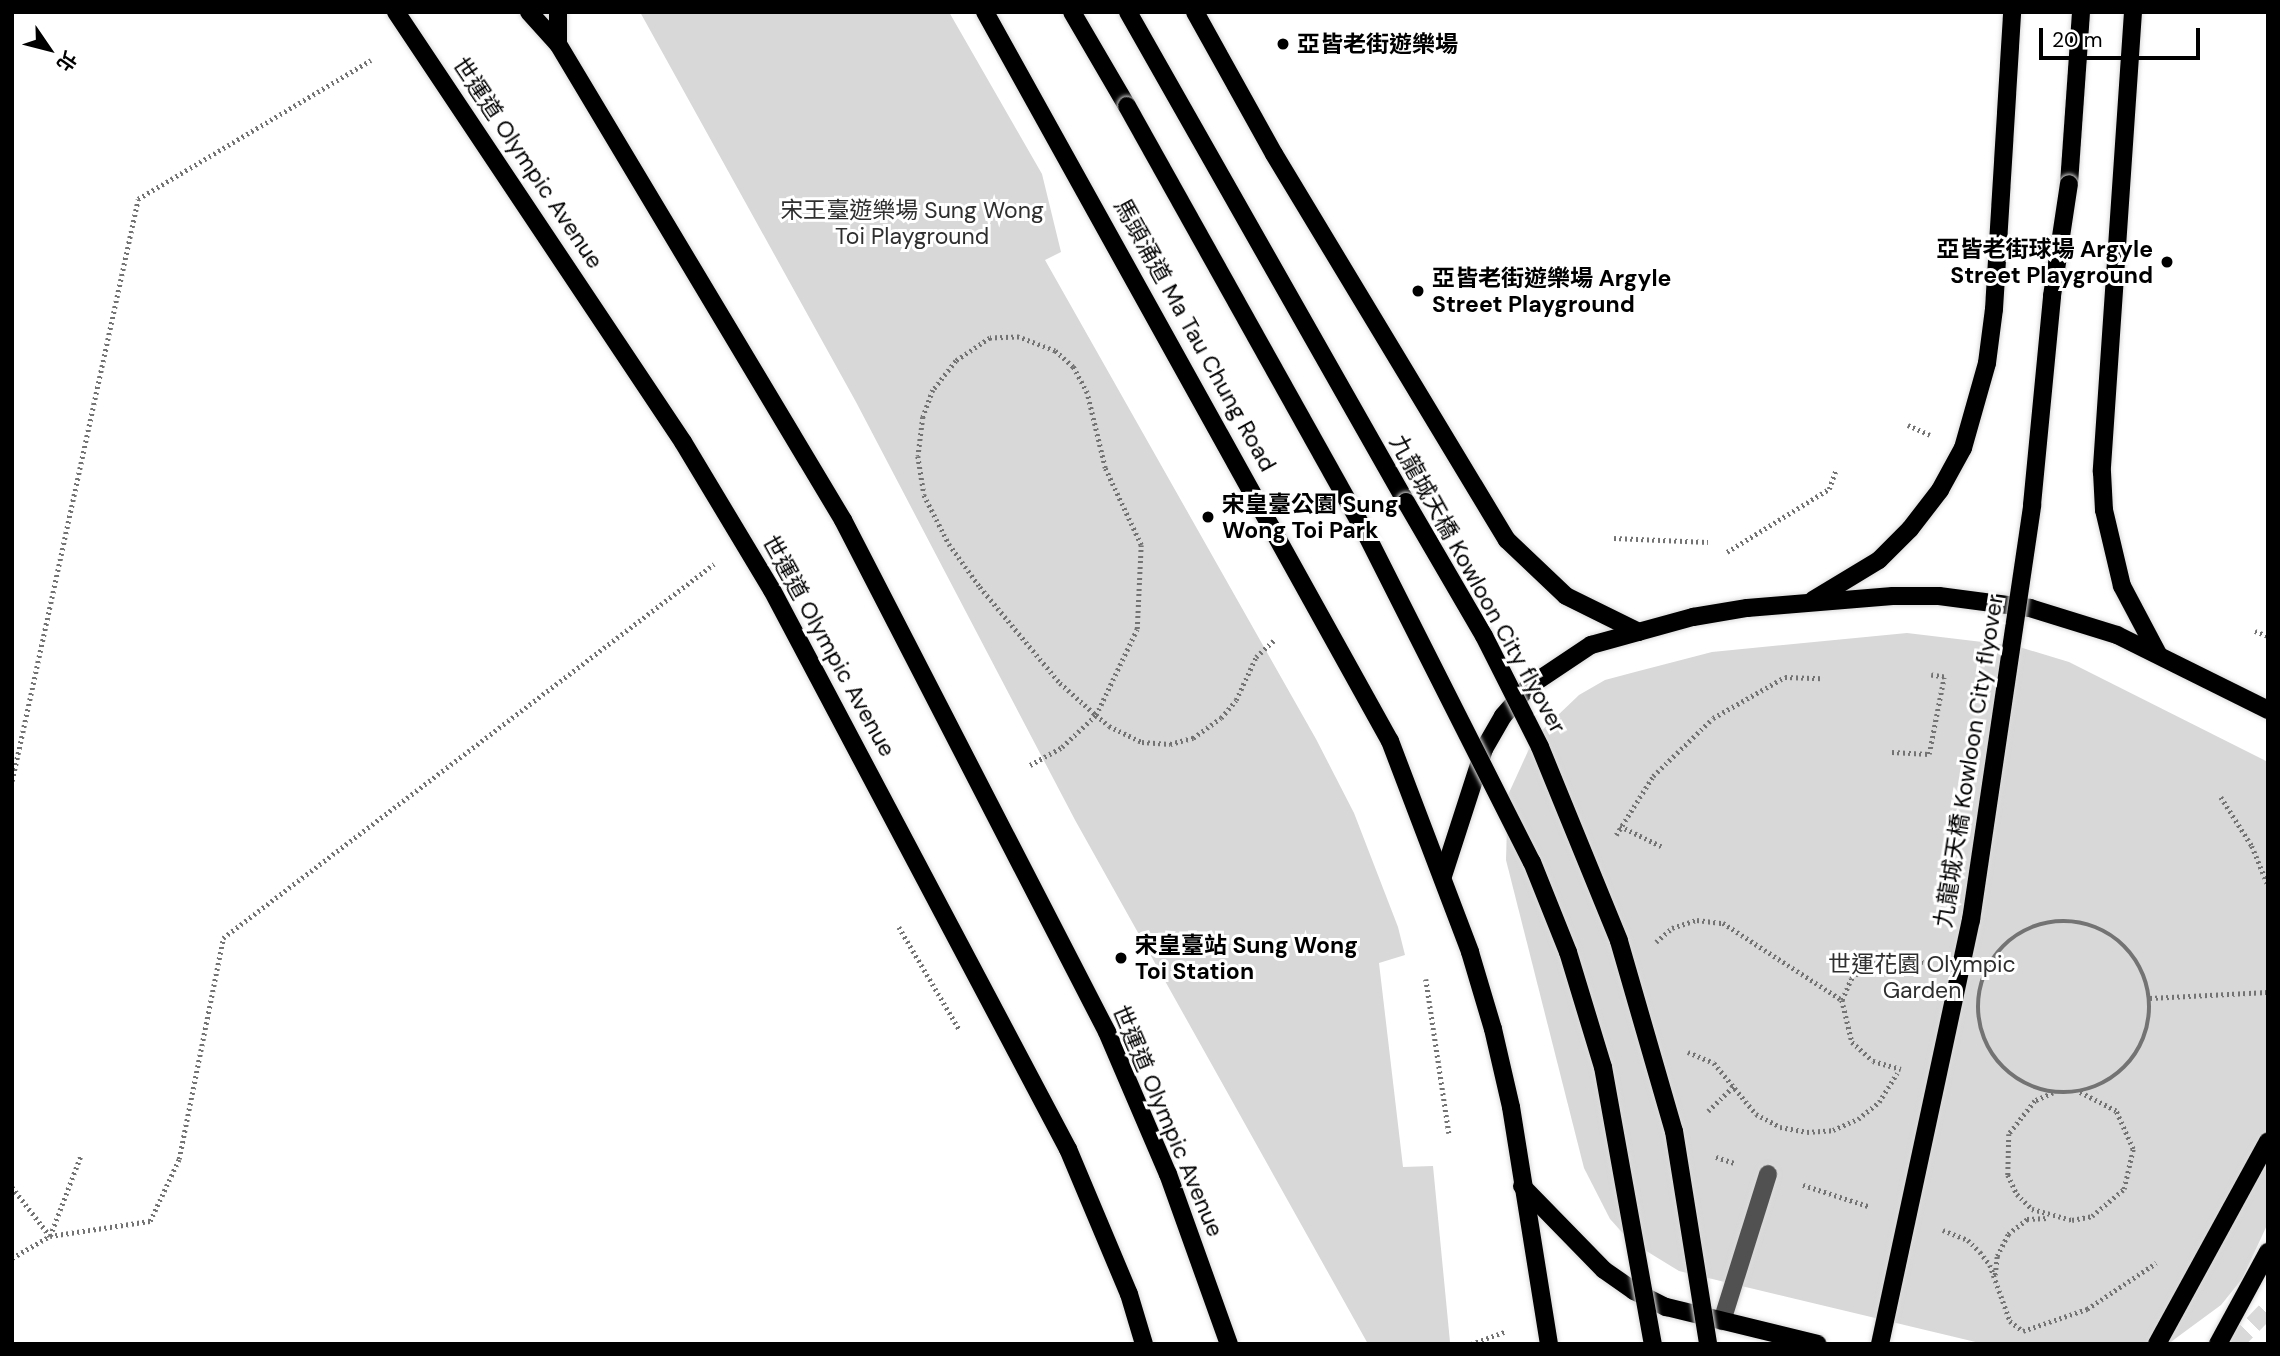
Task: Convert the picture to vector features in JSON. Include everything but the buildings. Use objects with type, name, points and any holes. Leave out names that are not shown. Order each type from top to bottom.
[{"type":"main road","name":"世運道 Olympic Avenue","points":[[396,12],[661,408],[772,590],[1068,1149],[1129,1294],[1143,1344]]},
{"type":"main road","name":"世運道 Olympic Avenue","points":[[528,12],[558,44],[843,520],[1107,1032],[1168,1174],[1229,1344]]},
{"type":"main road","points":[[558,12],[558,44]]},
{"type":"main road","name":"馬頭涌道 Ma Tau Chung Road","points":[[985,12],[1350,663],[1390,741],[1443,876],[1493,1029],[1549,1344]]},
{"type":"main road","points":[[1072,12],[1365,532],[1532,862],[1568,951],[1603,1067],[1653,1344]]},
{"type":"main road","name":"九龍城天橋 Kowloon City flyover","points":[[1128,12],[1484,636],[1581,839],[1651,1037],[1671,1117],[1695,1240],[1708,1344]]},
{"type":"main road","points":[[1195,12],[1274,154],[1507,540],[1566,596],[1639,632]]},
{"type":"main road","points":[[1804,605],[1843,585],[1894,544],[1940,490],[1963,448],[1987,363],[1994,309],[2012,12]]},
{"type":"main road","name":"九龍城天橋 Kowloon City flyover","points":[[1880,1344],[1971,920],[2032,505],[2052,296],[2069,184],[2081,12]]},
{"type":"main road","points":[[2133,12],[2102,472],[2104,510],[2122,586],[2158,654]]},
{"type":"main road","points":[[1443,876],[1484,749],[1503,716],[1528,687],[1558,663],[1591,645],[1747,608],[1893,596],[1985,600],[2073,620],[2158,654],[2262,704]]},
{"type":"main road","points":[[2157,1344],[2268,1141]]},
{"type":"main road","points":[[1522,1186],[1604,1270],[1634,1291],[1666,1307],[1818,1344]]},
{"type":"main road","points":[[2218,1344],[2268,1252]]},
{"type":"street","points":[[1722,1321],[1768,1174]]},
{"type":"path","points":[[12,781],[138,199],[371,60]]},
{"type":"path","points":[[1030,765],[1062,747],[1096,715],[1137,629],[1141,545],[1105,468],[1087,393],[1073,367],[1055,351],[1019,337],[990,338],[956,361],[933,390],[923,417],[918,456],[924,495],[949,544],[980,587],[1060,683],[1096,715],[1142,742],[1170,744],[1193,738],[1221,718],[1236,700],[1256,657],[1274,640]]},
{"type":"path","points":[[1908,425],[1938,438]]},
{"type":"path","points":[[1727,552],[1829,489],[1836,470]]},
{"type":"path","points":[[1615,538],[1708,542]]},
{"type":"path","points":[[12,1258],[50,1237],[150,1221],[179,1159],[223,938],[717,562]]},
{"type":"path","points":[[2255,631],[2268,636]]},
{"type":"path","points":[[1892,752],[1930,754],[1944,677],[1931,675]]},
{"type":"path","points":[[1610,846],[1653,776],[1713,718],[1785,677],[1821,678]]},
{"type":"path","points":[[2221,797],[2252,846],[2268,885]]},
{"type":"path","points":[[1620,826],[1661,846]]},
{"type":"path","points":[[1652,945],[1672,928],[1697,920],[1723,923],[1842,1000],[1852,1042],[1872,1061],[1900,1069],[1879,1101],[1858,1119],[1833,1130],[1807,1132],[1780,1127],[1756,1114],[1714,1063],[1686,1051]]},
{"type":"path","points":[[2061,921],[2087,923],[2110,934],[2130,951],[2150,998],[2148,1023],[2140,1048],[2124,1068],[2104,1084],[2079,1092],[2054,1093],[2029,1086],[2007,1072],[1990,1053],[1981,1029],[1978,1004],[1983,978],[2004,947],[2036,925],[2061,921]]},
{"type":"path","points":[[899,927],[961,1032]]},
{"type":"path","points":[[1426,979],[1449,1133]]},
{"type":"path","points":[[2150,998],[2268,992]]},
{"type":"path","points":[[1706,1116],[1714,1100],[1734,1086]]},
{"type":"path","points":[[1995,1279],[1997,1256],[2008,1234],[2027,1219],[2092,1216],[2124,1189],[2131,1170],[2133,1149],[2127,1129],[2107,1105],[2079,1092]]},
{"type":"path","points":[[2051,1218],[2017,1194],[2005,1154],[2009,1134],[2019,1116],[2054,1093]]},
{"type":"path","points":[[1715,1147],[1719,1158]]},
{"type":"path","points":[[1707,1154],[1886,1211]]},
{"type":"path","points":[[50,1237],[80,1155]]},
{"type":"path","points":[[12,1188],[50,1237]]},
{"type":"path","points":[[1935,1227],[1968,1240],[1990,1265],[2010,1321],[2030,1331],[2113,1295],[2161,1259]]},
{"type":"path","points":[[1471,1344],[1507,1331]]},
{"type":"green space","name":"宋王臺遊樂場 Sung Wong Toi Playground","points":[[640,12],[949,12],[1042,174],[1061,252],[1045,260],[1316,739],[1354,813],[1398,927],[1405,955],[1379,963],[1403,1167],[1433,1166],[1450,1342],[1368,1344],[1075,820],[856,402]]},
{"type":"green space","name":"世運花園 Olympic Garden","points":[[1907,633],[2016,646],[2069,662],[2268,762],[2268,1223],[2242,1279],[2221,1305],[2168,1344],[1984,1344],[1679,1271],[1630,1241],[1610,1219],[1584,1168],[1506,860],[1508,795],[1534,738],[1579,695],[1605,680],[1712,652]]},
{"type":"tunnel","points":[[2234,1344],[2268,1309]]},
{"type":"place","name":"亞皆老街遊樂場","points":[[1283,44]]},
{"type":"place","name":"亞皆老街球場 Argyle Street Playground","points":[[2167,262]]},
{"type":"place","name":"亞皆老街遊樂場 Argyle Street Playground","points":[[1418,291]]},
{"type":"place","name":"宋皇臺公園 Sung Wong Toi Park","points":[[1208,517]]},
{"type":"place","name":"宋皇臺站 Sung Wong Toi Station","points":[[1121,958]]}]
